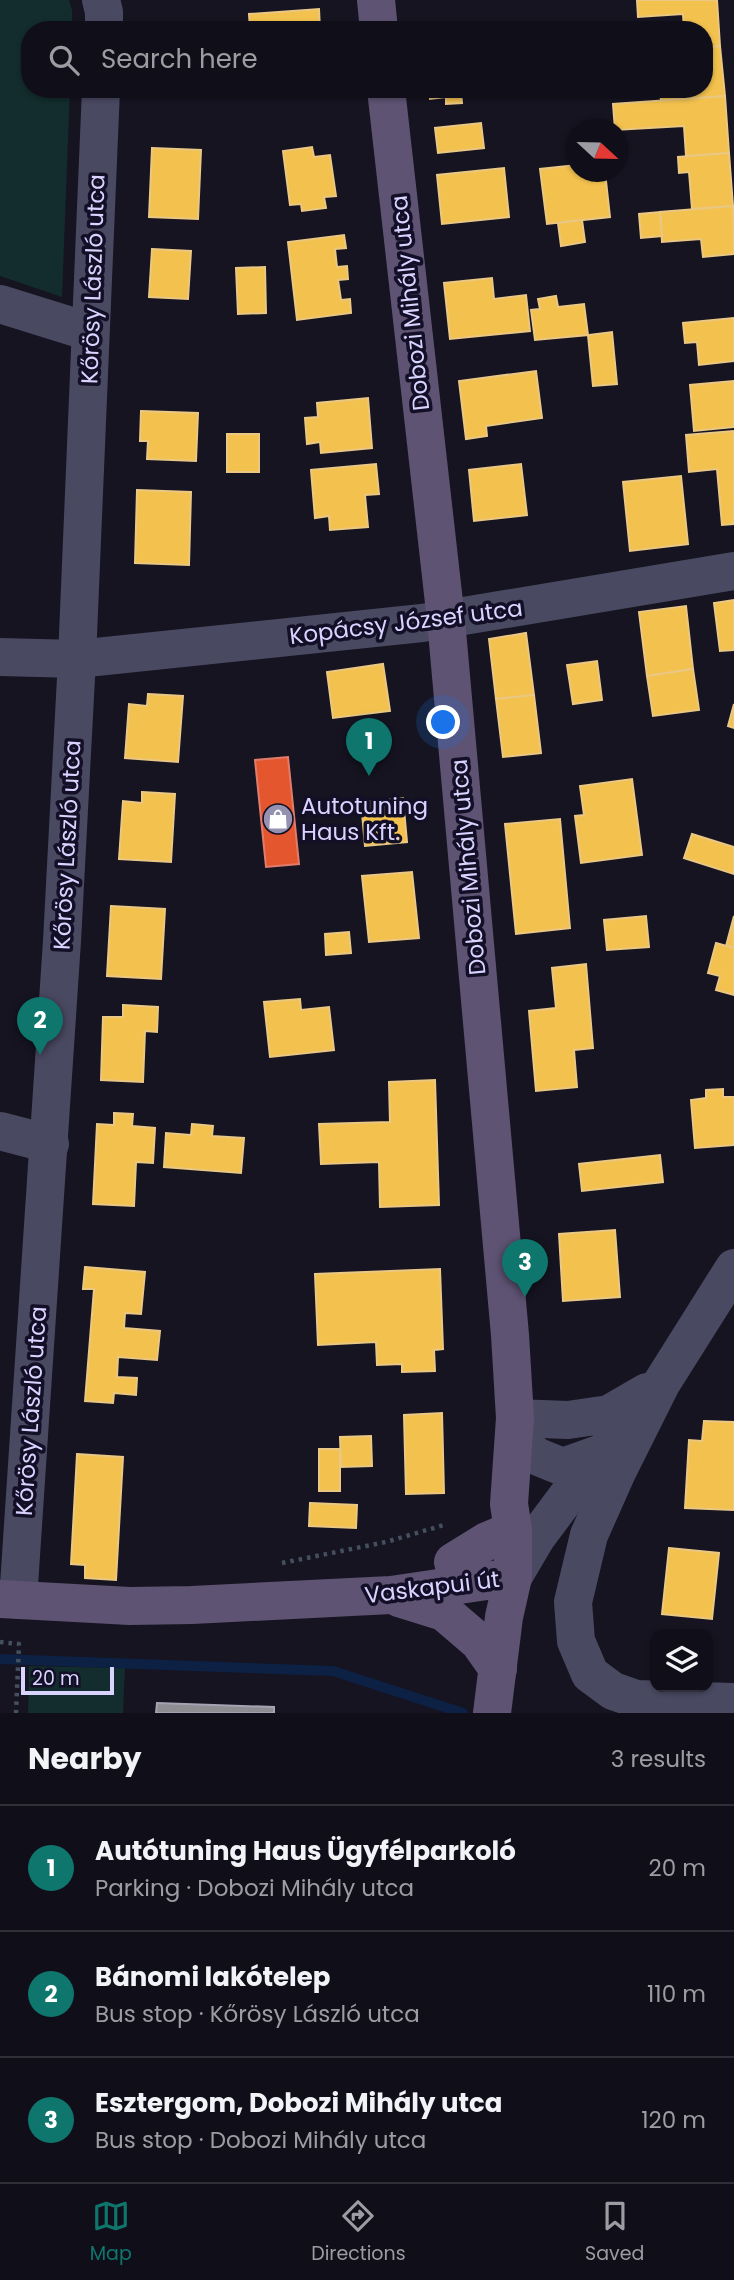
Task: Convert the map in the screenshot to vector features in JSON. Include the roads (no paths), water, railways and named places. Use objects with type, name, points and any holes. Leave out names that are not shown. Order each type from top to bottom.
[{"type":"main road","points":[[376,0],[379,21]]},
{"type":"main road","name":"Dobozi Mihály utca","points":[[387,98],[446,620],[510,1335],[514,1427],[509,1504],[513,1530],[513,1577],[504,1617],[495,1691]]},
{"type":"main road","points":[[453,1562],[487,1541],[513,1530]]},
{"type":"main road","name":"Vaskapui út","points":[[9,1600],[130,1606],[269,1583],[362,1582],[453,1562],[490,1565],[513,1577]]},
{"type":"main road","name":"Vaskapui út","points":[[269,1583],[391,1595],[513,1577]]},
{"type":"main road","points":[[391,1595],[444,1612],[479,1642],[495,1691]]},
{"type":"street","points":[[101,0],[104,21]]},
{"type":"street","name":"Kőrösy László utca","points":[[9,1600],[50,1143],[77,659],[101,98]]},
{"type":"street","points":[[0,304],[90,332]]},
{"type":"street","name":"Kopácsy József utca","points":[[0,657],[77,659],[446,620],[734,571]]},
{"type":"street","points":[[0,1131],[50,1143]]},
{"type":"street","points":[[734,1268],[661,1384],[589,1535],[573,1602],[576,1641],[590,1674],[613,1691],[636,1699],[734,1702]]},
{"type":"street","points":[[514,1427],[609,1414],[661,1384]]},
{"type":"street","points":[[513,1577],[544,1527],[577,1483],[661,1384]]},
{"type":"street","points":[[514,1427],[536,1455],[563,1467],[605,1452]]},
{"type":"waterway","points":[[0,1659],[333,1671],[463,1713]]},
{"type":"place","name":"Autótuning Haus Ügyfélparkoló","points":[[369,776]]},
{"type":"place","name":"Autotuning Haus Kft.","points":[[278,819]]},
{"type":"place","name":"Bánomi lakótelep","points":[[40,1055]]},
{"type":"place","name":"Esztergom, Dobozi Mihály utca","points":[[525,1297]]}]
